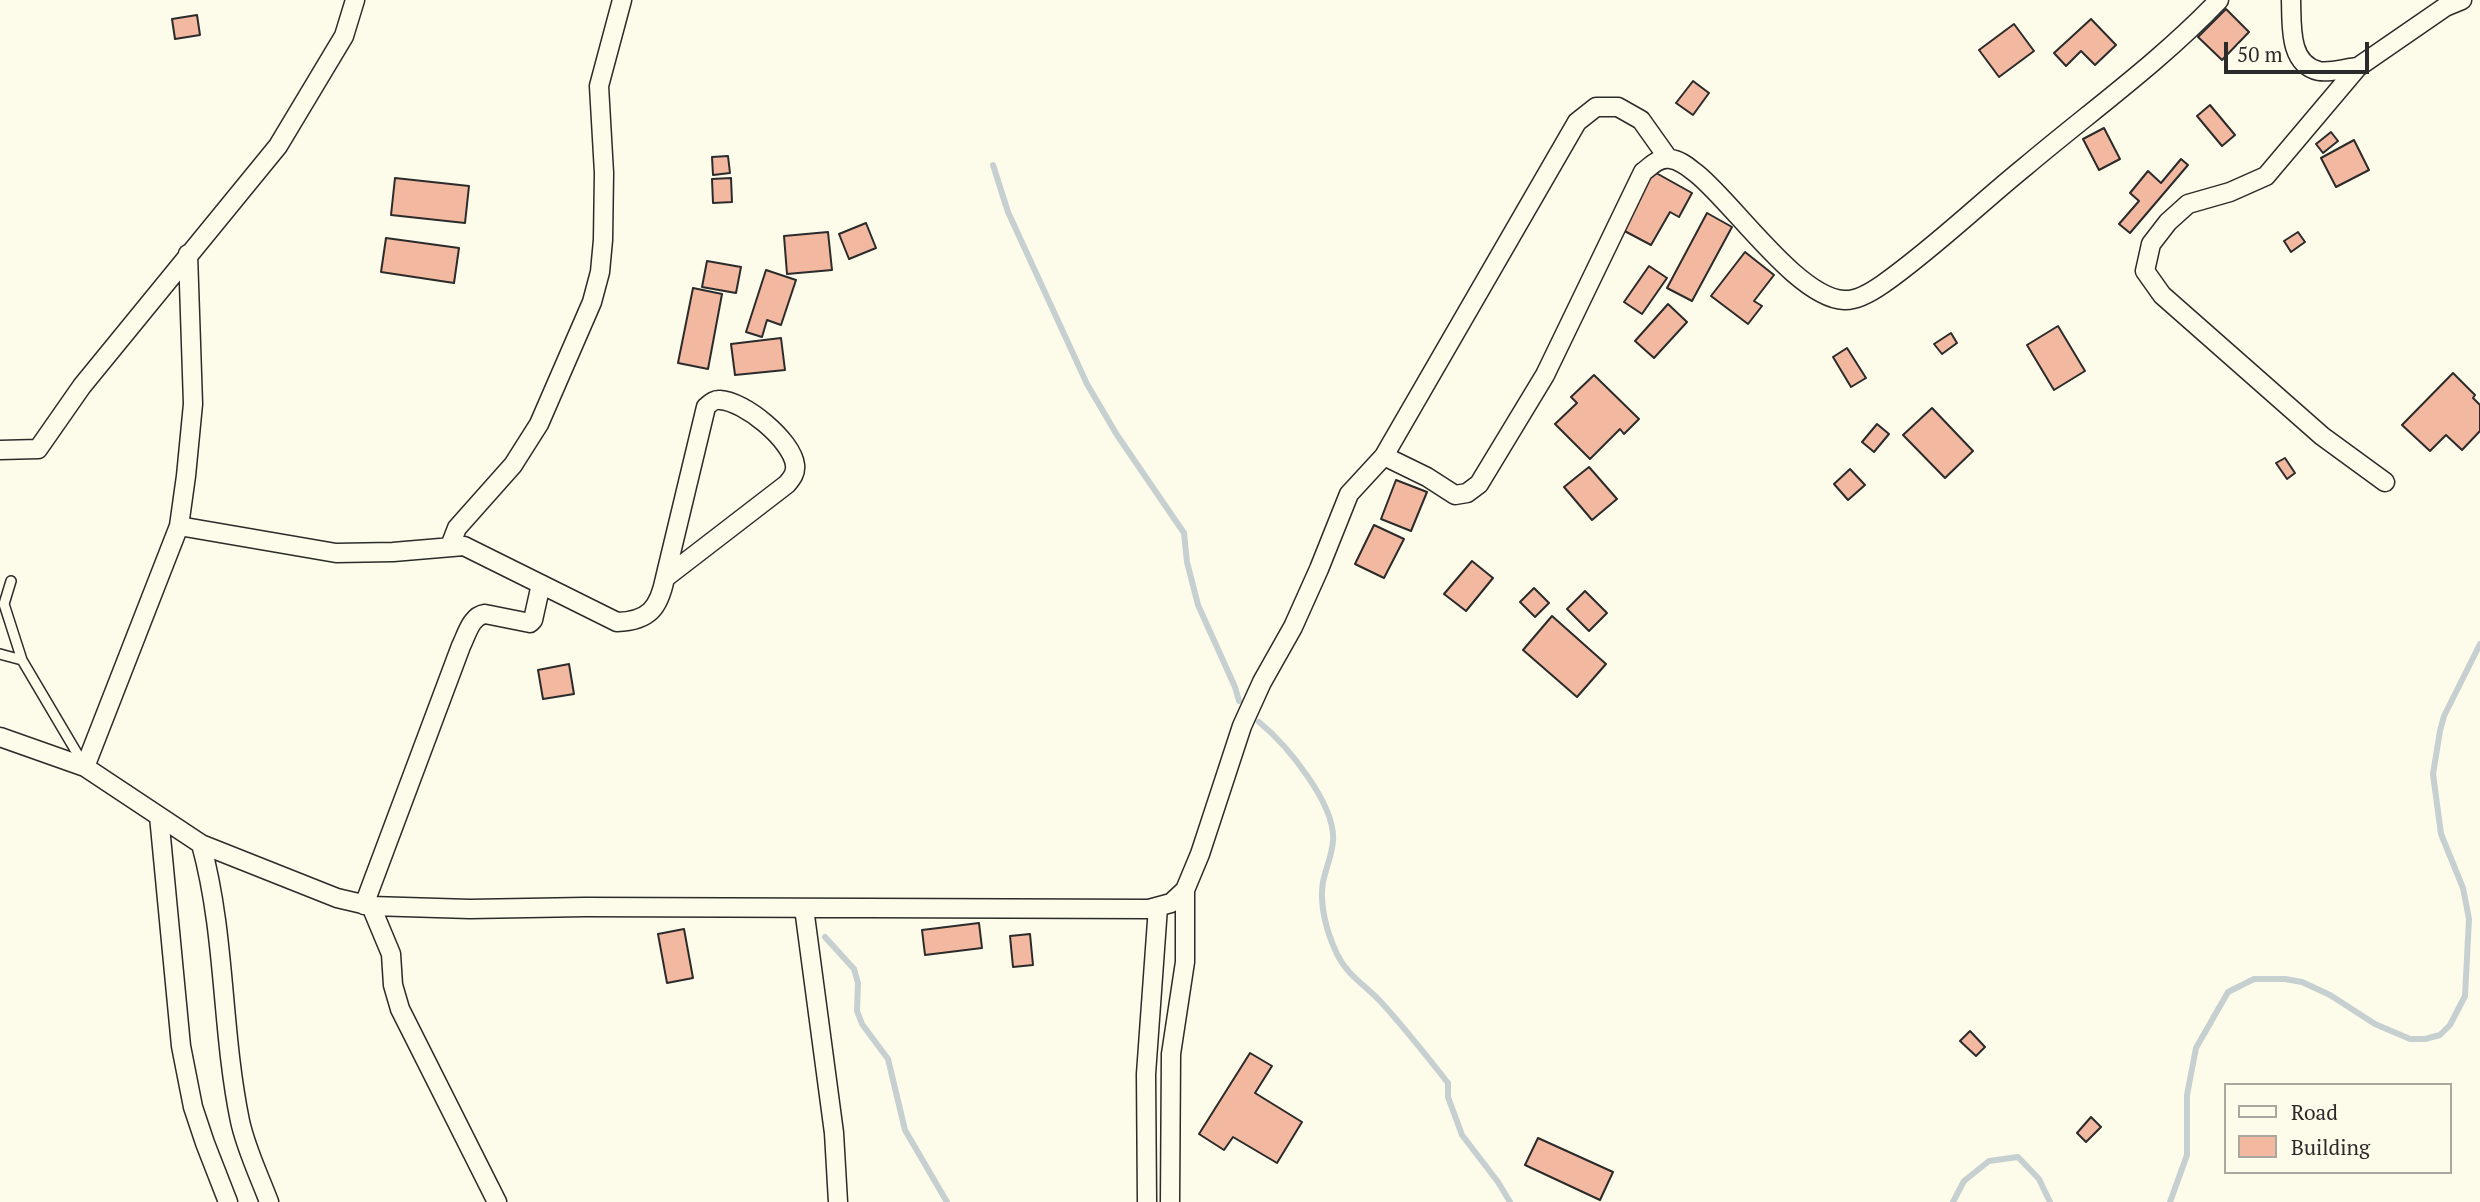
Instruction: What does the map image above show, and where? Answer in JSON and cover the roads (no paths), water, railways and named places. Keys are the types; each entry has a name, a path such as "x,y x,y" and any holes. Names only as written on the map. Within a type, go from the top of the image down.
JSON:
{"street":[{"path":"0,450 38,449 82,386 278,146 344,36 355,0"},
{"path":"450,546 457,528 513,465 539,424 592,302 600,272 603,240 604,173 599,86 622,0"},
{"path":"1384,456 1427,477 1455,495 1467,493 1479,484 1545,375 1643,173 1656,161 1668,158 1683,163 1715,189 1772,252 1804,281 1828,295 1845,300 1863,296 1882,285 2115,92 2201,19 2219,0"},
{"path":"2291,0 2294,51 2308,66 2320,71 2358,67"},
{"path":"2385,482 2322,436 2162,295 2145,271 2151,244 2168,222 2188,204 2230,192 2266,176 2358,67 2445,7 2462,0"},
{"path":"1170,1202 1171,1046 1185,962 1185,890 1242,726 1314,581 1349,494 1384,456 1577,122 1596,107 1618,107 1641,120 1668,158"},
{"path":"85,767 179,526 192,404 188,254"},
{"path":"179,526 336,553 393,552 464,546 617,622 629,622 655,609 662,595 706,407 711,402 720,400 755,414 769,424 793,457 793,476 787,484 666,578"},
{"path":"497,1202 400,1009 393,985 391,954 368,905 461,646 474,619 485,614 530,622 533,620 541,584"},
{"path":"0,737 85,767 201,844 337,898 368,905 470,909 1149,909 1171,903 1185,890"},
{"path":"159,816 181,1046 193,1107 228,1202"},
{"path":"201,844 216,909 234,1091 241,1125 269,1202"},
{"path":"1147,1202 1146,1074 1157,907"},
{"path":"804,908 834,1133 838,1202"}],"lane":[{"path":"11,581 4,604 22,660 85,767"},
{"path":"0,654 22,660"}],"waterway":[{"path":"993,165 1008,212 1087,384 1117,435 1184,533 1187,562 1198,605 1239,701"},
{"path":"2170,1202 2187,1155 2187,1095 2196,1048 2228,992 2254,979 2285,979 2302,982 2330,995 2375,1024 2410,1039 2440,1035 2450,1025 2465,996 2469,919 2463,888 2441,834 2433,774 2444,716 2480,644"},
{"path":"1259,722 1307,776 1318,793 1332,826 1333,841 1323,882 1322,900 1327,928 1337,954 1346,968 1415,1041 1448,1083 1448,1097 1462,1135 1510,1202"},
{"path":"825,937 854,969 858,983 857,1011 862,1024 888,1059 905,1130 947,1202"},
{"path":"1953,1202 1964,1181 1989,1161 2018,1157 2039,1179 2050,1202"}]}
